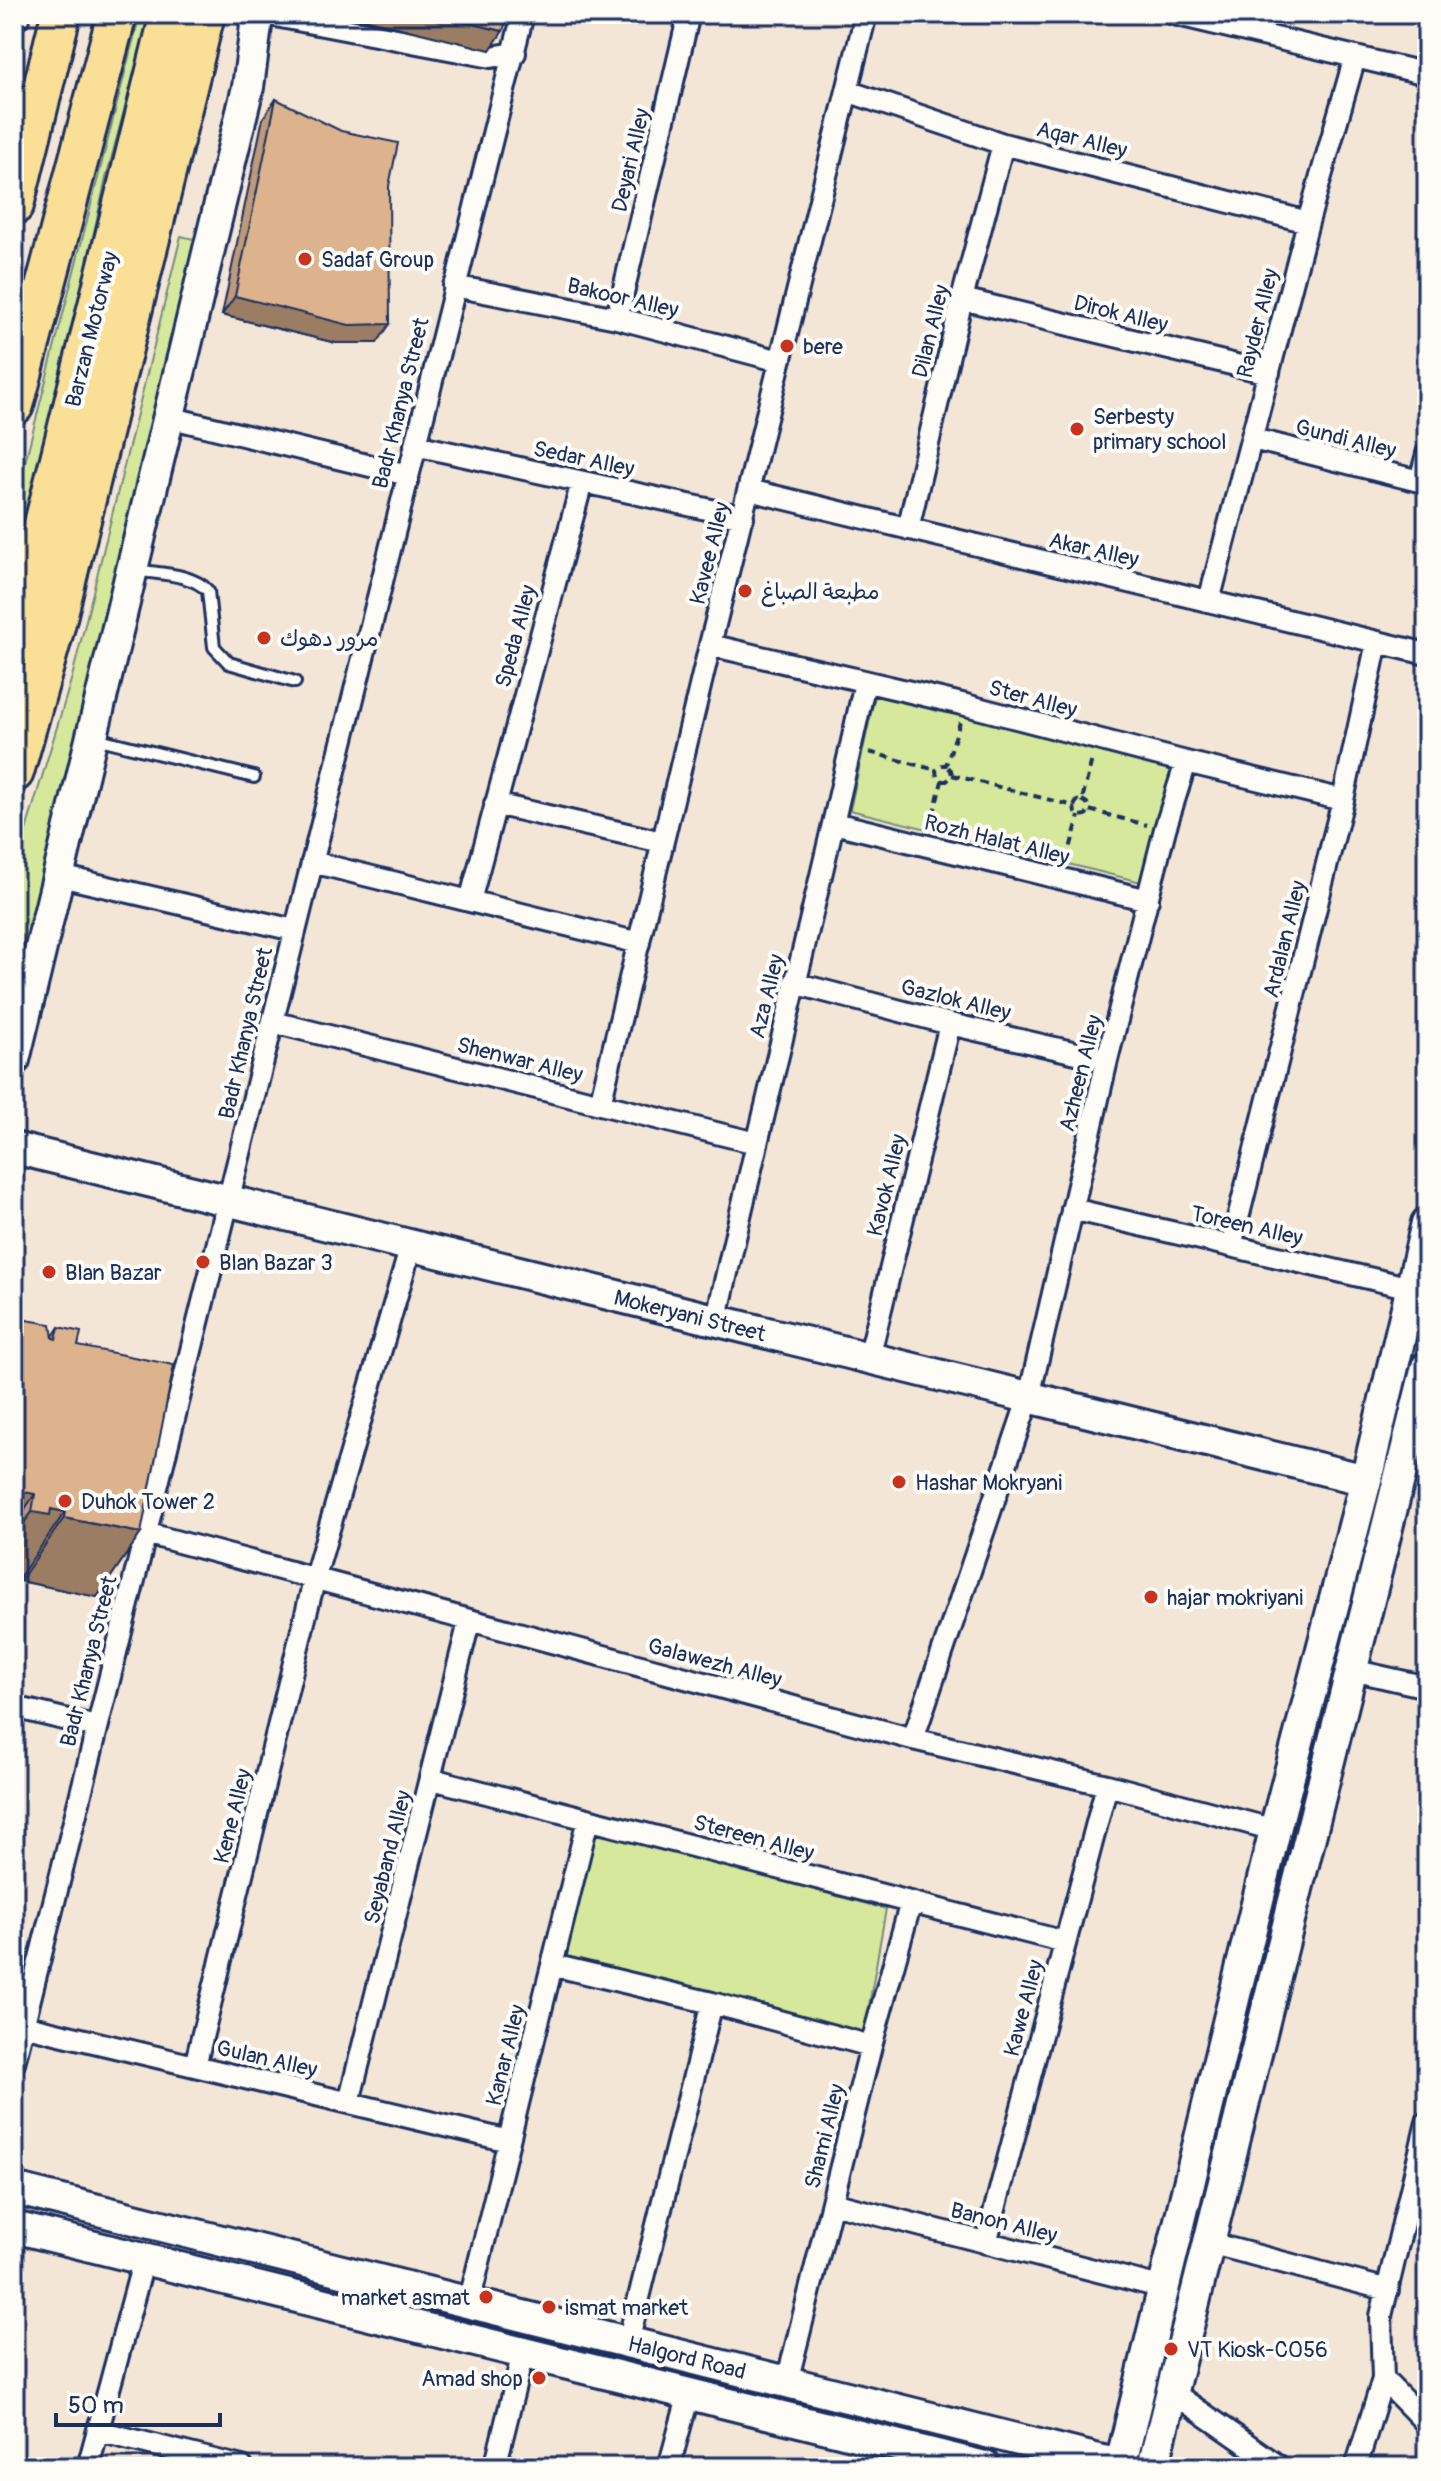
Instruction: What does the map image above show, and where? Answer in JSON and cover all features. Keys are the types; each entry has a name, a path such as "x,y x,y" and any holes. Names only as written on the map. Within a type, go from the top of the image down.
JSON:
{"highway":[{"path":"14,205 61,14"},
{"path":"14,405 117,14"},
{"name":"Barzan Motorway","path":"14,645 170,14"},
{"path":"14,772 53,634 205,14"}],"street":[{"path":"14,1060 248,87 254,57 256,26 253,14"},
{"path":"265,14 491,57 515,53"},
{"name":"Badr Khanya Street","path":"14,2063 19,2024 230,1201 294,930 523,14"},
{"name":"Deyari Alley","path":"617,318 689,14"},
{"name":"Kavee Alley","path":"600,1104 866,14"},
{"path":"1174,14 1205,18 1427,74"},
{"name":"Rayder Alley","path":"1209,601 1308,222 1355,57"},
{"name":"Aqar Alley","path":"847,91 1003,144 1308,222"},
{"name":"Dilan Alley","path":"908,529 962,299 1003,144"},
{"name":"Bakoor Alley","path":"454,286 617,318 780,361"},
{"name":"Dirok Alley","path":"962,299 1269,373"},
{"path":"168,417 408,475"},
{"name":"Gundi Alley","path":"1253,439 1424,482"},
{"name":"Sedar Alley","path":"415,445 743,517"},
{"path":"1424,482 1427,454"},
{"name":"Speda Alley","path":"470,901 582,482"},
{"name":"Akar Alley","path":"749,490 1427,654"},
{"name":"Ardalan Alley","path":"1231,1246 1343,800 1377,642"},
{"name":"Ster Alley","path":"710,645 966,705 1343,800"},
{"name":"Aza Alley","path":"716,1322 865,682"},
{"name":"Azheen Alley","path":"913,1739 1029,1397 1107,1060 1165,829 1186,762"},
{"path":"495,804 662,842"},
{"name":"Rozh Halat Alley","path":"834,823 1148,900"},
{"path":"312,862 639,943"},
{"path":"60,876 294,930"},
{"name":"Gazlok Alley","path":"794,983 950,1024 1107,1060"},
{"name":"Shenwar Alley","path":"273,1022 756,1143"},
{"name":"Kavok Alley","path":"869,1358 950,1024"},
{"name":"Mokeryani Street","path":"14,1148 1366,1480"},
{"name":"Toreen Alley","path":"1072,1209 1411,1288"},
{"path":"1123,2466 1275,1830 1366,1480 1427,1223"},
{"name":"Kene Alley","path":"195,2066 315,1577 411,1246"},
{"path":"1153,2467 1427,1367"},
{"name":"Galawezh Alley","path":"145,1533 913,1739 1107,1785 1275,1830"},
{"name":"Seyaband Alley","path":"349,2102 469,1622"},
{"path":"1352,1670 1427,1687"},
{"path":"14,1707 97,1727"},
{"name":"Stereen Alley","path":"432,1779 1065,1942"},
{"name":"Kawe Alley","path":"986,2243 1107,1785"},
{"name":"Kanar Alley","path":"469,2303 588,1819"},
{"name":"Shami Alley","path":"787,2382 871,2046 911,1902"},
{"path":"552,1965 712,2003 871,2046"},
{"path":"628,2342 712,2003"},
{"name":"Gulan Alley","path":"19,2024 509,2141"},
{"path":"1356,2467 1383,2379 1381,2316 1427,2122"},
{"name":"Halgord Road","path":"14,2189 1123,2466"},
{"name":"Banon Alley","path":"832,2203 1164,2288"},
{"name":"Halgord Road","path":"14,2227 985,2467"},
{"path":"1209,2243 1388,2290"},
{"path":"88,2467 144,2259"},
{"path":"495,2467 523,2353"},
{"path":"1383,2379 1427,2424"},
{"path":"1172,2392 1280,2467"},
{"path":"669,2467 689,2394"},
{"path":"98,2431 242,2467"}],"lane":[{"path":"133,570 185,578 203,585 208,591 214,647 229,663 295,682"},
{"path":"93,738 254,777"}],"path":[{"path":"946,765 966,705"},
{"path":"1082,800 1094,749"},
{"path":"869,752 936,770"},
{"path":"936,770 946,765"},
{"path":"946,765 952,775"},
{"path":"936,770 937,778 942,781 947,781 952,775"},
{"path":"952,775 1074,806"},
{"path":"925,845 942,781"},
{"path":"1079,816 1074,806 1082,800"},
{"path":"1079,816 1086,815 1089,810 1082,800"},
{"path":"1089,810 1165,829"},
{"path":"1062,880 1079,816"}],"green space":[{"path":"140,14 150,14 106,178 14,591 14,505"},
{"path":"181,236 202,241 14,1014 14,870 72,677"},
{"path":"875,695 1176,765 1145,883 850,810"},
{"path":"591,1830 886,1909 863,2039 559,1961"}],"building":[{"path":"432,14 508,14 503,31"},
{"name":"Sadaf Group","path":"276,99 341,131 398,143 389,186 390,324 349,325 235,296"},
{"path":"14,1318 51,1324 53,1338 56,1339 59,1327 81,1332 78,1346 174,1365 141,1533 64,1518 65,1512 51,1509 50,1515 32,1512 35,1494 14,1490"}],"place":[{"name":"Sadaf Group","path":"305,259"},
{"name":"bere","path":"787,346"},
{"name":"Serbesty primary school","path":"1077,429"},
{"name":"مطبعة الصباغ","path":"745,591"},
{"name":"مرور دهوك","path":"264,638"},
{"name":"Blan Bazar 3","path":"203,1262"},
{"name":"Blan Bazar","path":"49,1272"},
{"name":"Hashar Mokryani","path":"899,1482"},
{"name":"Duhok Tower 2","path":"65,1501"},
{"name":"hajar mokriyani","path":"1151,1597"},
{"name":"market asmat","path":"486,2297"},
{"name":"ismat market","path":"549,2307"},
{"name":"VT Kiosk-C056","path":"1171,2349"},
{"name":"Amad shop","path":"539,2378"}]}
